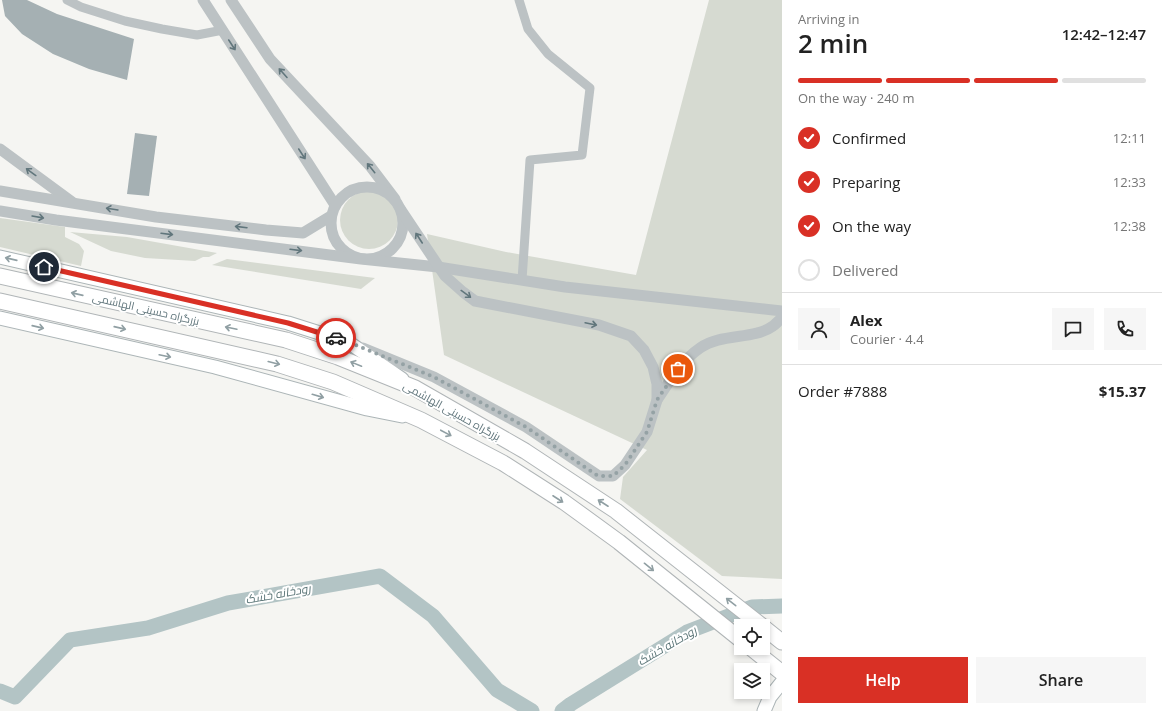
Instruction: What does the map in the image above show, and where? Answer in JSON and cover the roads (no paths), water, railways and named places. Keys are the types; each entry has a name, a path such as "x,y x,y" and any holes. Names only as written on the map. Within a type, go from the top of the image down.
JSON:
{"highway":[{"name":"بزرگراه حسینی الهاشمی","path":"0,276 286,340 338,357 415,388 525,451 616,512 753,619"},
{"name":"بزرگراه حسینی الهاشمی","path":"0,301 277,364 333,382 421,420 503,463 564,502 619,542 734,634"},
{"name":"بزرگراه حسینی الهاشمی","path":"770,632 782,642"},
{"path":"760,655 782,673"}],"main road":[{"path":"0,257 288,323 348,342 415,388"},
{"path":"0,318 215,367 367,409 421,420"},
{"path":"764,711 770,698 782,682"}],"street":[{"path":"67,0 81,7 125,21 162,29 197,35 223,30"},
{"path":"204,0 335,205"},
{"path":"231,0 270,58 370,166 395,199 438,267 455,285 475,301 599,326 631,336 644,350 652,367 656,384 657,400"},
{"path":"519,0 528,29 548,54 590,88 582,155 530,160 522,280"},
{"path":"0,149 74,203"},
{"path":"395,199 385,191 374,187 363,186 352,189 342,196 335,205 331,216 330,227 334,238 340,248 349,255 361,259 374,258 387,254 395,246 401,234 403,222 401,210"},
{"path":"0,191 156,217 303,233 331,216"},
{"path":"0,211 56,220 361,259 438,267 565,287 782,311"},
{"path":"264,246 266,230"},
{"path":"348,342 434,377 526,427 598,476 613,476 625,465 647,432 657,400 686,360 701,347 718,340 758,332 772,327 782,318"}],"waterway":[{"name":"رودخانه خشک","path":"0,691 15,697 70,640 148,628 228,603 380,576 433,616 497,690 532,711"},
{"name":"رودخانه خشک","path":"562,711 687,632 752,607 782,606"}]}
